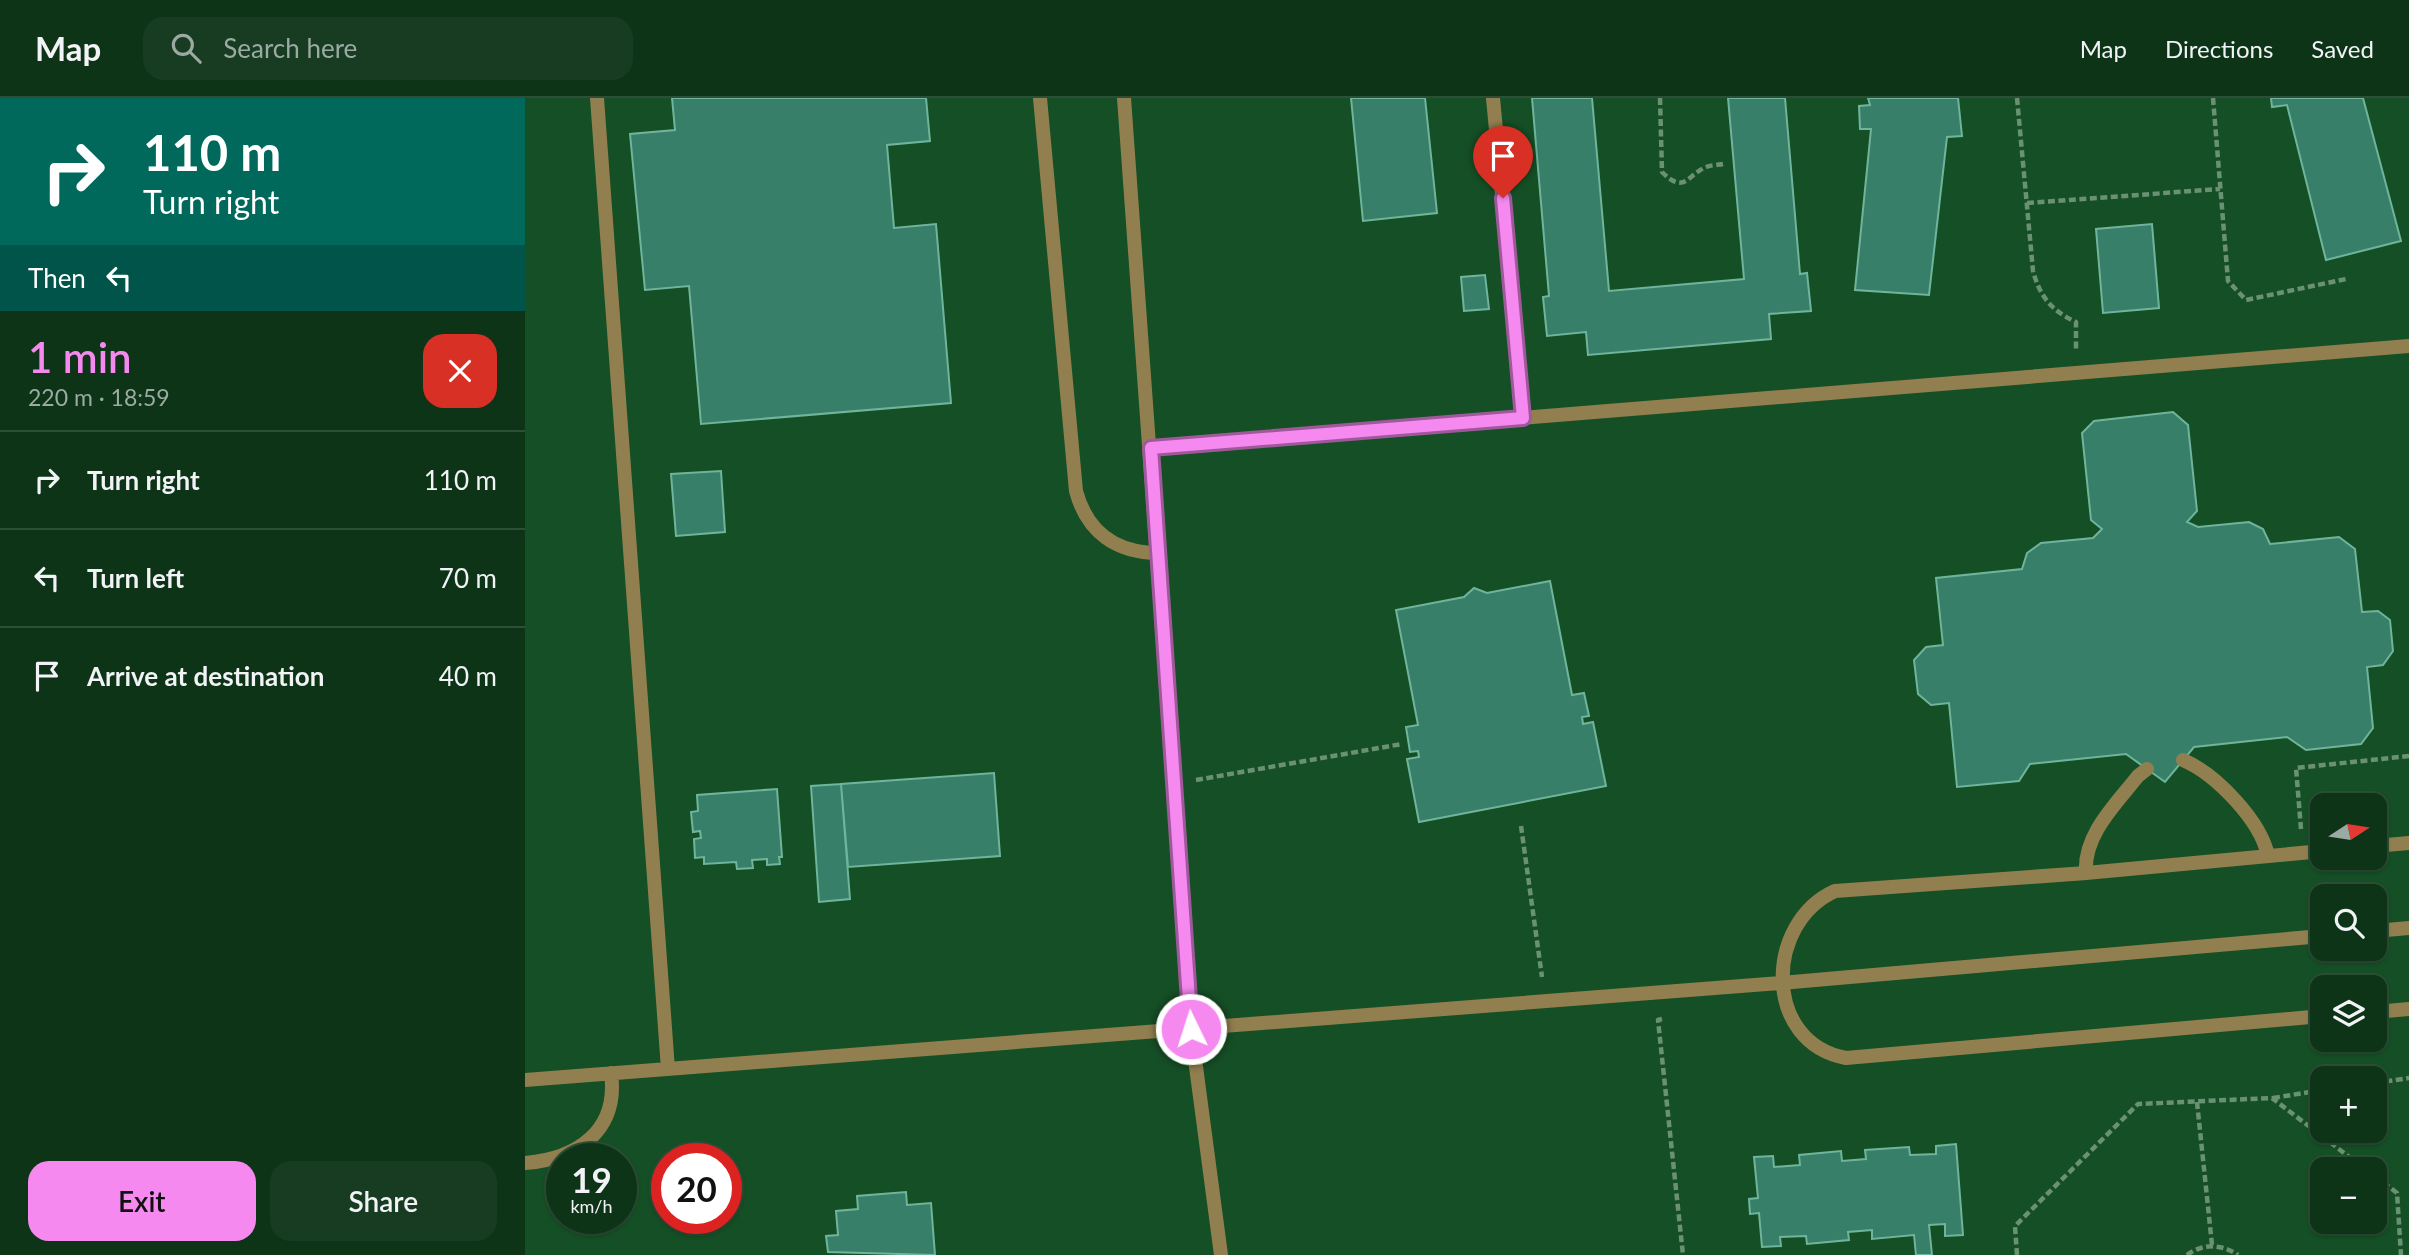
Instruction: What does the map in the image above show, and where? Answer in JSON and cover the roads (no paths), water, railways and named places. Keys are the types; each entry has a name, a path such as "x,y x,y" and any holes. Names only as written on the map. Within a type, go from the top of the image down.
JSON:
{"lane":[{"path":"597,98 669,1069"},
{"path":"1040,98 1076,491 1081,509 1105,538 1140,553 1159,553"},
{"path":"1124,98 1159,553 1191,1029 1221,1255"},
{"path":"1493,98 1523,418"},
{"path":"1151,448 2409,346"},
{"path":"2183,760 2204,773 2255,823 2268,856"},
{"path":"2086,873 2086,854 2093,836 2138,776 2147,769"},
{"path":"2387,845 2409,843"},
{"path":"2310,852 2086,873 1835,891 1813,905 1786,944 1781,983 1786,1003 1796,1023 1824,1051 1846,1058 2310,1017"},
{"path":"2387,930 2409,928"},
{"path":"525,1080 1781,983 2310,937"},
{"path":"2387,1011 2409,1009"},
{"path":"525,1163 555,1160 570,1154 598,1130 611,1104 611,1073"}]}
